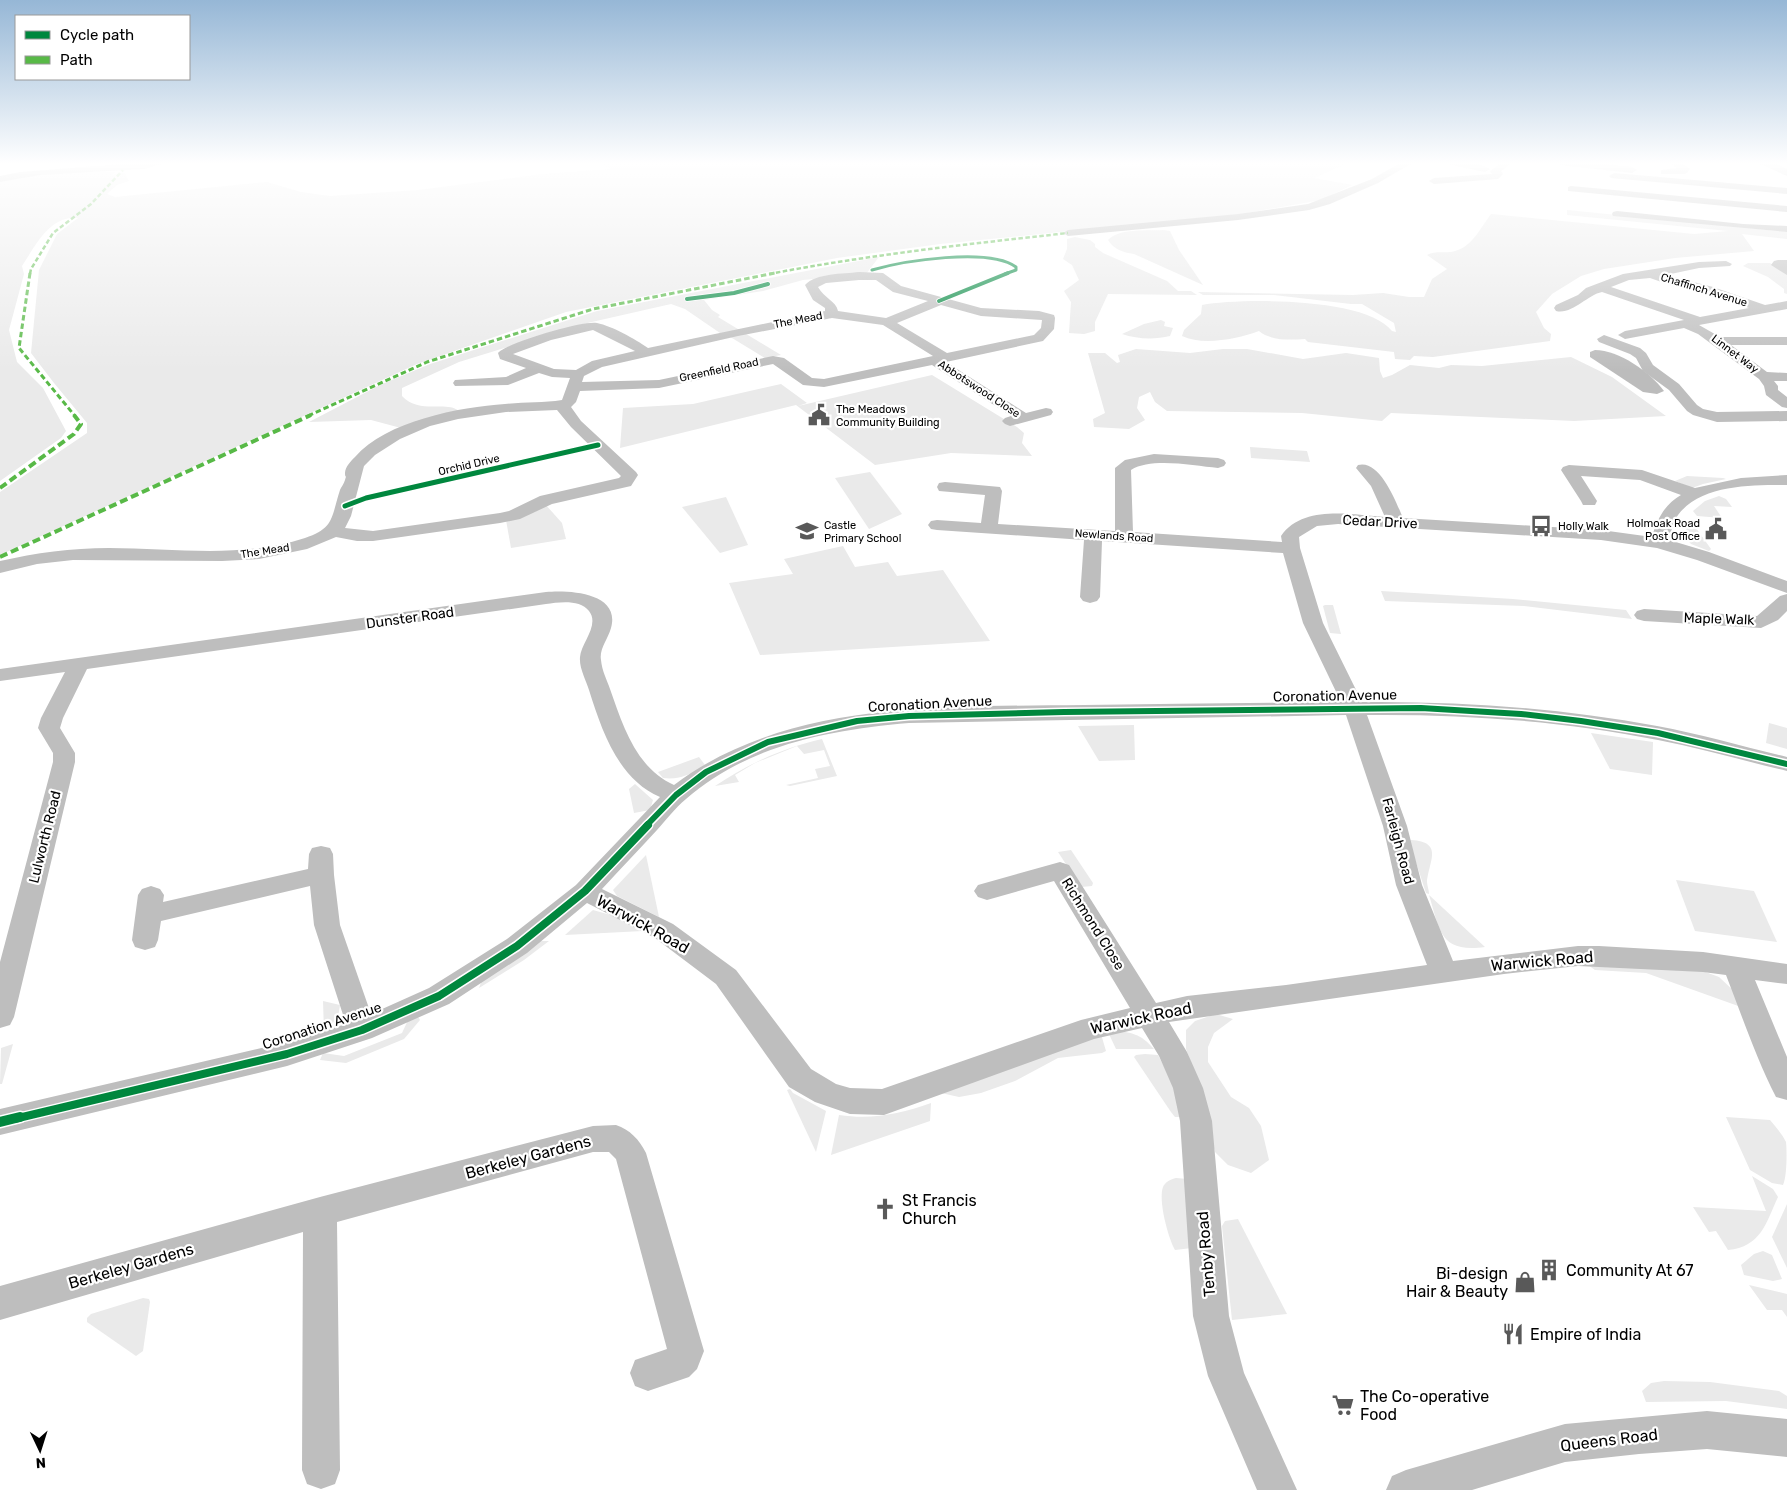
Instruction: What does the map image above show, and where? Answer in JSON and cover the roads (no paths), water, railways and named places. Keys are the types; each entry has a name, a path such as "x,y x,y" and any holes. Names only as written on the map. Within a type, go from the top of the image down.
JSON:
{"street":[{"path":"1068,233 1084,232"},
{"path":"1772,239 1787,240"},
{"path":"1787,263 1778,263 1777,265 1787,271"},
{"path":"1651,274 1699,266 1726,264"},
{"name":"Chaffinch Avenue","path":"1560,308 1582,298 1590,290 1603,288 1601,286 1627,277 1651,274 1677,283 1709,290 1764,309"},
{"path":"832,314 831,307 816,295 811,285 814,282 859,276 879,276 896,288 981,312 1039,315 1049,318 1047,329 1038,338 940,359"},
{"path":"1603,288 1641,300 1692,322"},
{"path":"887,322 939,301"},
{"name":"Linnet Way","path":"1625,335 1787,305"},
{"name":"The Mead","path":"561,405 570,402 576,380 597,364 832,314 887,322 940,359"},
{"name":"Linnet Way","path":"1692,322 1764,376 1787,377"},
{"name":"Greenfield Road","path":"646,353 628,340 613,335 602,327 593,326 527,344 508,350 505,353 506,356 576,380 659,384 773,360 784,365 808,382 824,383 940,359"},
{"path":"1604,339 1635,351 1641,356 1648,368 1674,387 1692,408 1698,412 1717,417 1787,416"},
{"path":"1718,341 1787,341"},
{"name":"Abbotswood Close","path":"940,359 1017,419 1046,412"},
{"path":"460,383 508,382 538,368"},
{"path":"1764,376 1772,386 1771,392 1787,404"},
{"path":"561,405 576,424 630,475 625,482 546,500 514,515 500,518 373,536 357,536 333,531 340,521 354,478 354,472 358,463 367,454 382,443 427,423 452,416 490,410 561,405"},
{"path":"1124,537 1123,468 1141,460 1218,463"},
{"path":"1364,468 1373,476 1384,492 1396,522"},
{"path":"1589,501 1569,470 1642,475 1695,494"},
{"path":"1659,543 1670,513 1680,503 1695,494 1711,488 1747,482 1787,480"},
{"path":"945,487 994,491 988,528"},
{"name":"Cedar Drive","path":"1291,548 1290,536 1297,528 1310,522 1330,519 1601,535 1659,543 1703,556 1787,587"},
{"name":"Newlands Road","path":"937,525 1291,548"},
{"name":"The Mead","path":"0,567 47,556 80,553 113,552 198,558 240,556 296,546 333,531"},
{"path":"1090,597 1093,535"},
{"path":"1291,548 1316,632 1354,708"},
{"name":"Dunster Road","path":"0,675 546,598 574,597 590,603 600,611 602,625 590,657 619,743 635,767 655,785 676,795"},
{"name":"Maple Walk","path":"1644,615 1761,622 1771,616 1787,600"},
{"name":"Lulworth Road","path":"0,1016 64,762 64,753 49,728 52,718 79,665"},
{"name":"Coronation Avenue","path":"0,1122 287,1054 362,1030 439,996 517,946 585,891 676,795 706,772 768,742 857,721 908,716 1064,712 1354,708 1476,710 1581,721 1658,733 1787,764"},
{"name":"Farleigh Road","path":"1354,708 1395,826 1409,885 1444,972"},
{"path":"145,940 150,905 321,865 327,925 362,1030"},
{"name":"Richmond Close","path":"987,891 1060,871 1150,1016"},
{"name":"Warwick Road","path":"585,891 681,942 726,977 800,1078 826,1093 850,1101 884,1102 910,1091 1091,1028 1187,1007 1286,996 1444,972 1578,956 1650,958 1736,966 1787,974"},
{"path":"1736,966 1770,1054 1787,1088"},
{"name":"Tenby Road","path":"1150,1016 1172,1052 1192,1099 1196,1121 1211,1316 1217,1345 1226,1376 1278,1490"},
{"name":"Berkeley Gardens","path":"0,1303 320,1212 593,1139 616,1138 630,1152 686,1350 684,1358 678,1364 648,1373"},
{"path":"320,1212 321,1470"},
{"name":"Queens Road","path":"1406,1490 1565,1442 1707,1430 1787,1438"}],"place":[{"name":"The Meadows Community Building","path":"819,415"},
{"name":"Holly Walk","path":"1541,526"},
{"name":"Holmoak Road Post Office","path":"1716,529"},
{"name":"Castle Primary School","path":"807,531"},
{"name":"St Francis Church","path":"885,1209"},
{"name":"Community At 67","path":"1549,1270"},
{"name":"Bi-design Hair & Beauty","path":"1525,1282"},
{"name":"Empire of India","path":"1513,1334"},
{"name":"The Co-operative Food","path":"1343,1405"}]}
